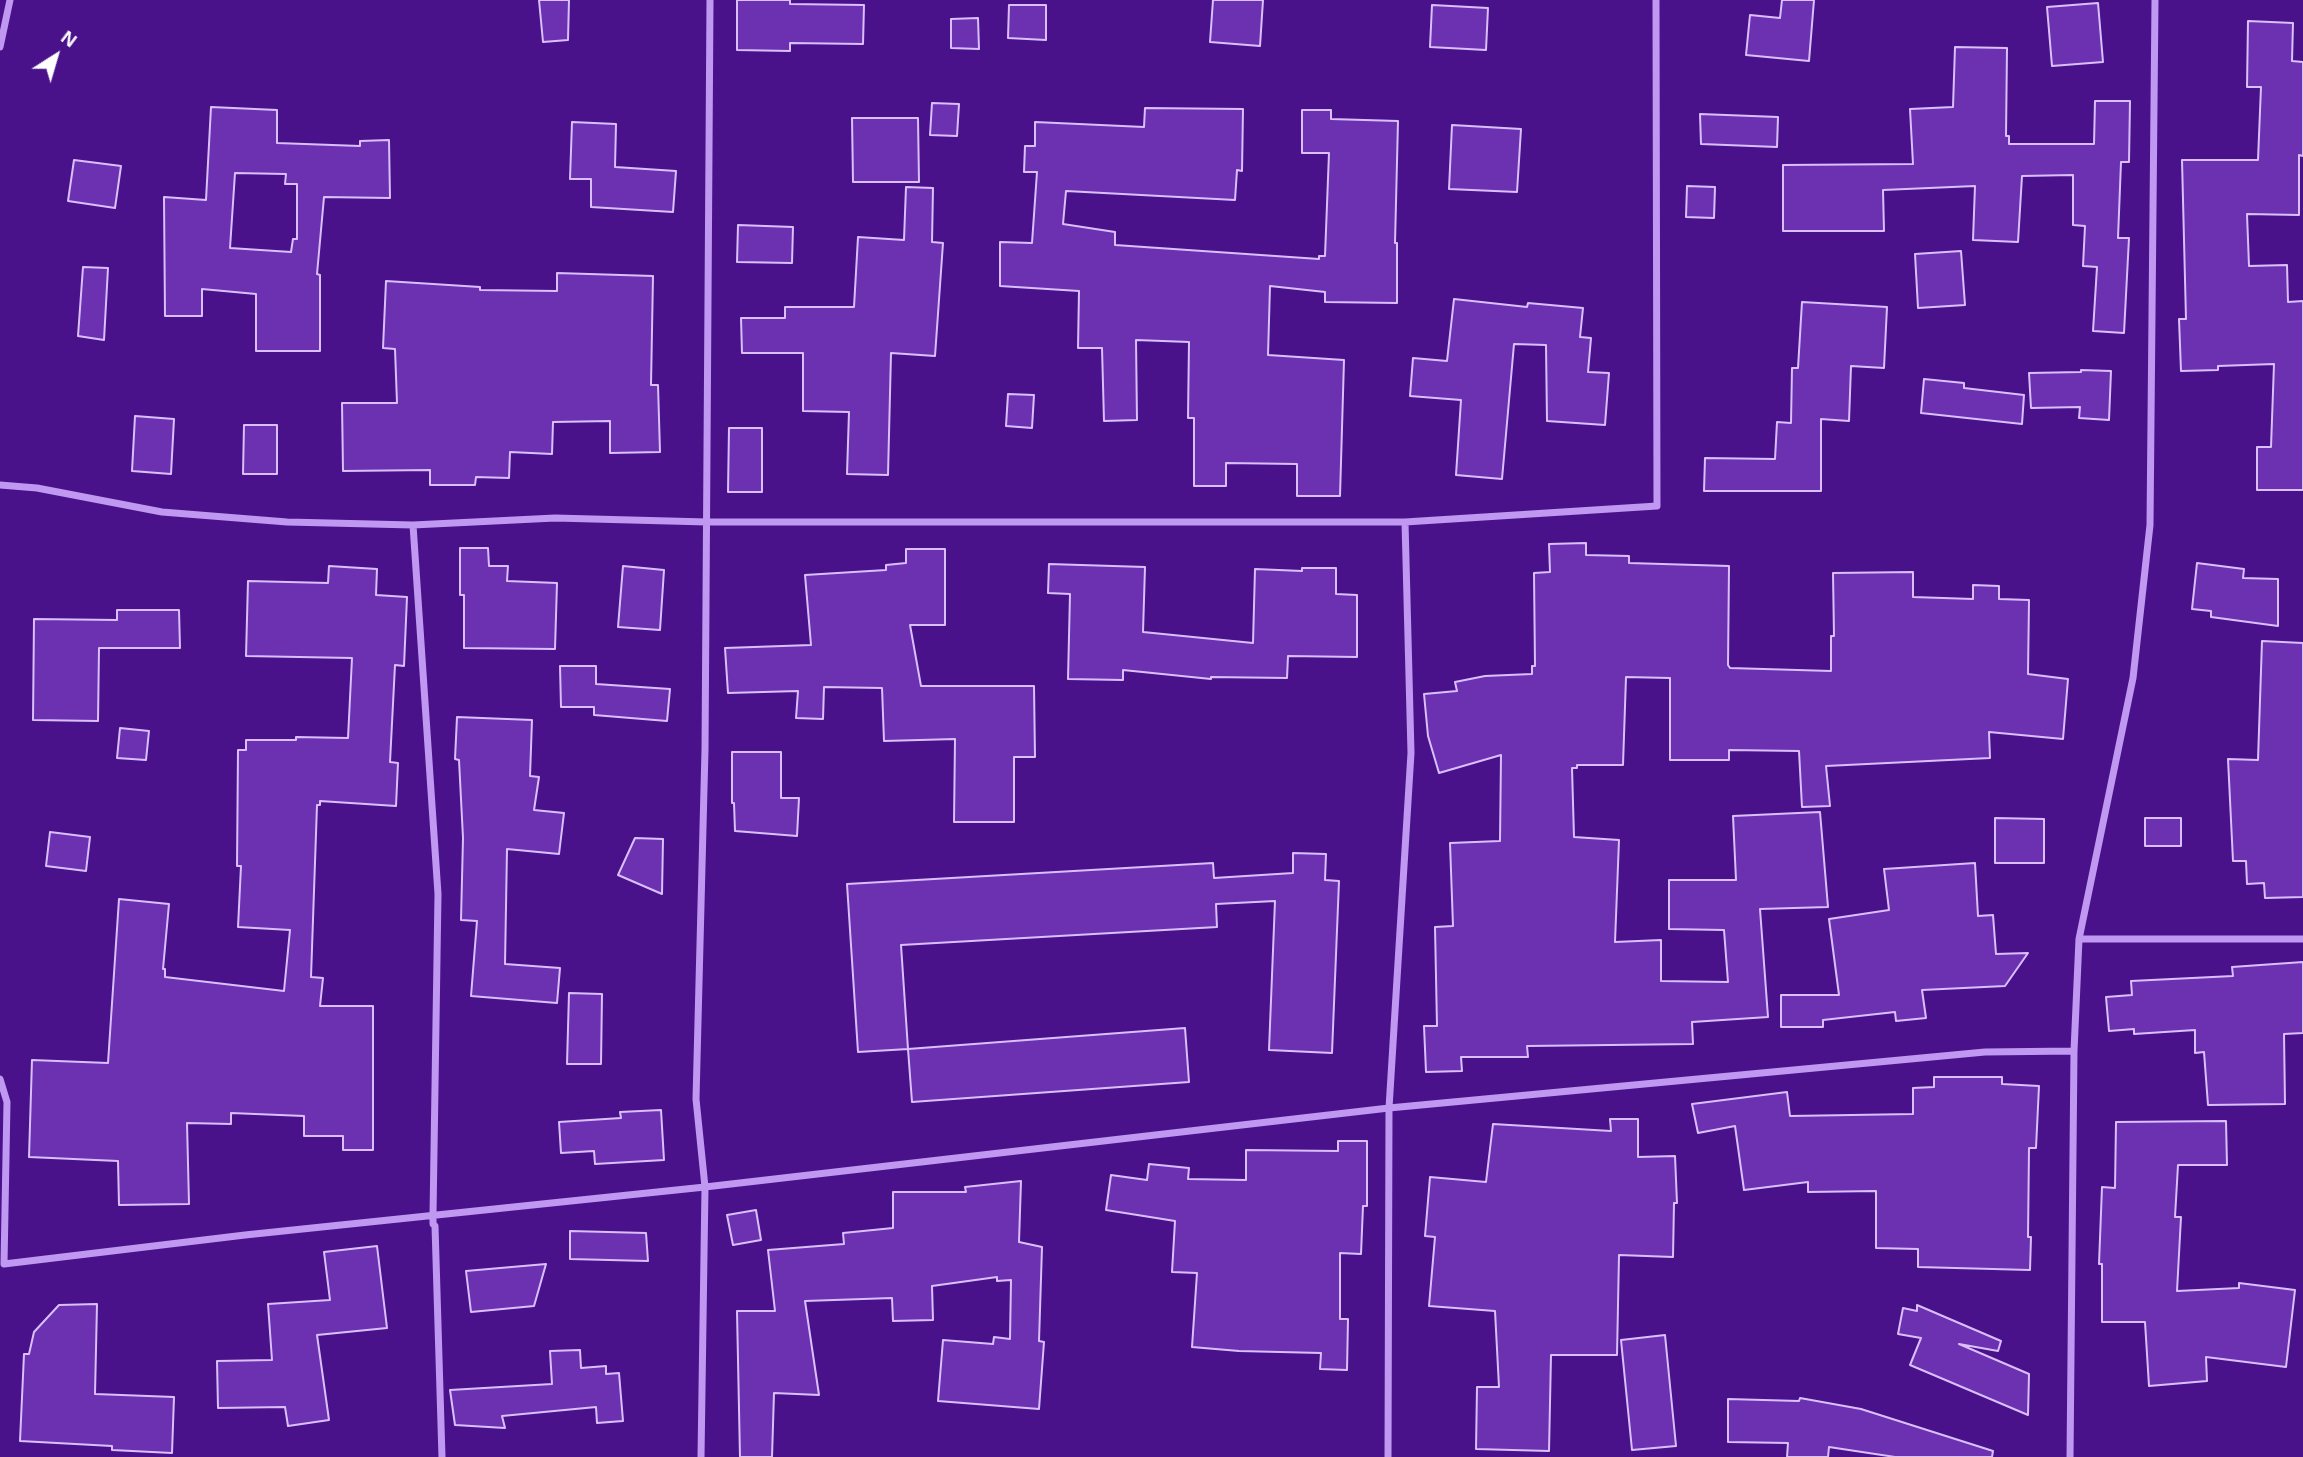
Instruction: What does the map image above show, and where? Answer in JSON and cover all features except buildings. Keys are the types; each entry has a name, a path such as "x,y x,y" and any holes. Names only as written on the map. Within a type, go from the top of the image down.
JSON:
{"street":[{"path":"0,47 10,0"},
{"path":"701,1457 705,1187 696,1099 705,750 710,0"},
{"path":"0,485 37,488 162,512 287,522 413,525 555,518 707,522 1405,522 1657,506 1656,0"},
{"path":"2070,1457 2074,1051 2079,939 2133,678 2150,525 2155,0"},
{"path":"1388,1457 1389,1108 1411,753 1405,522"},
{"path":"413,525 438,894 433,1224 442,1457"},
{"path":"2079,939 2303,939"},
{"path":"0,1079 7,1102 4,1264 1389,1108 1984,1052 2074,1051"}]}
